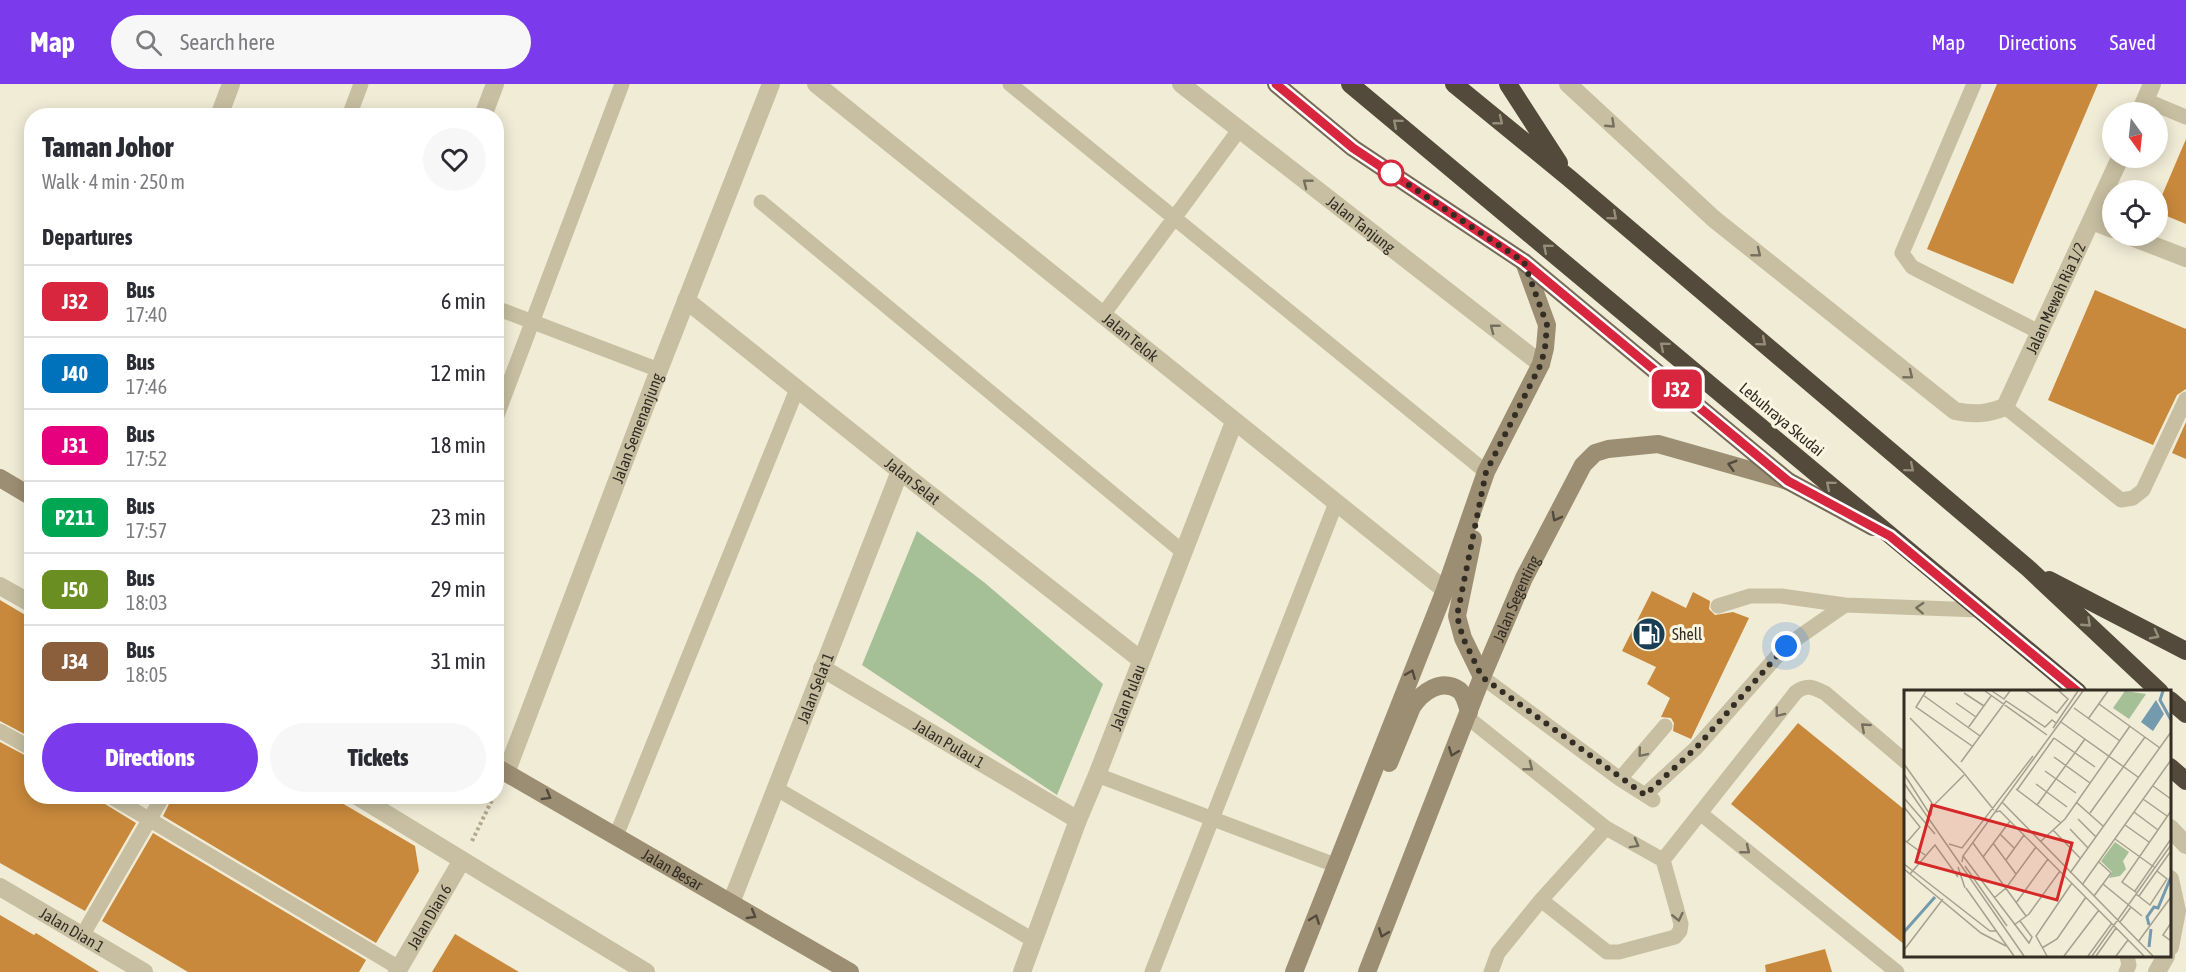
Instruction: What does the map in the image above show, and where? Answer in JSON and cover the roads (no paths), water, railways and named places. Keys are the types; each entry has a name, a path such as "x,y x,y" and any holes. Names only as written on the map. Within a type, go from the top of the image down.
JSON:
{"highway":[{"name":"Lebuhraya Skudai","path":"1350,84 2076,690"},
{"path":"1454,84 1569,178 2029,569 2158,690"},
{"path":"1508,84 1569,178"},
{"path":"2029,569 2186,651"},
{"path":"2171,702 2186,714"},
{"path":"2171,769 2186,781"}],"main road":[{"path":"1276,84 1353,148 1524,262 1788,481 1890,536"}],"street":[{"path":"222,108 231,84"},
{"path":"486,108 495,84"},
{"name":"Jalan Semenanjung","path":"504,762 771,84"},
{"name":"Jalan Telok","path":"816,84 1444,590"},
{"name":"Jalan Tanjung","path":"1181,84 1541,364"},
{"path":"1568,84 1714,219 1955,411 1973,415 2005,407"},
{"name":"Jalan Mewah Ria 1/2","path":"2005,407 2116,168"},
{"path":"2092,221 2102,225"},
{"path":"2155,246 2186,258"},
{"path":"1294,972 1444,590 1486,472 1541,364 1547,325 1524,262"},
{"name":"Jalan Selat","path":"686,300 1142,660"},
{"name":"Jalan Pulau","path":"1022,972 1078,820 1233,422"},
{"name":"Jalan Segenting","path":"1367,972 1482,677 1524,578 1583,465 1595,453 1608,449 1658,444 1788,481"},
{"name":"Jalan Selat 1","path":"731,903 900,471"},
{"path":"1482,677 1463,638 1457,616 1486,472"},
{"path":"0,478 24,492"},
{"path":"0,586 24,600"},
{"name":"Jalan Pulau 1","path":"822,668 1078,820"},
{"path":"1335,865 1368,812 1417,700 1430,689 1448,686 1459,690 1464,697 1468,715"},
{"name":"Jalan Besar","path":"504,772 850,972"},
{"path":"370,804 646,972"},
{"path":"2171,830 2186,845"},
{"name":"Jalan Dian 6","path":"398,970 462,860"},
{"name":"Jalan Dian 1","path":"0,887 144,972"},
{"path":"2171,887 2177,911 2171,938"},
{"path":"2157,972 2165,957"}],"lane":[{"path":"352,108 361,84"},
{"path":"504,397 622,84"},
{"path":"1010,84 1486,472"},
{"path":"1974,84 1902,253 1912,267 2041,333"},
{"path":"2146,99 2186,117"},
{"path":"1102,316 1239,130"},
{"path":"761,201 1183,552"},
{"path":"504,311 659,370"},
{"path":"616,836 797,389"},
{"path":"2005,407 2008,412 2121,500 2133,498 2143,490 2186,399"},
{"path":"1152,972 1336,503"},
{"path":"1718,606 1750,596 1781,596 1845,605 1979,610"},
{"path":"1482,677 1649,798 1786,646 1845,605"},
{"path":"1663,860 1796,692 1802,688 1811,686 1825,693 1904,761"},
{"path":"1468,715 1606,828 1663,860 1681,924 1680,931 1675,937 1619,952 1608,952 1541,900"},
{"path":"1620,779 1665,726"},
{"path":"0,731 24,745"},
{"path":"1097,775 1335,865"},
{"path":"777,789 1034,940"},
{"path":"123,804 398,970"},
{"path":"82,936 159,804"},
{"path":"1700,813 1897,972"},
{"path":"1491,972 1498,953 1541,900 1606,828"},
{"path":"2126,972 2129,965 2127,957"}],"place":[{"name":"Shell","path":"1649,634"}]}
